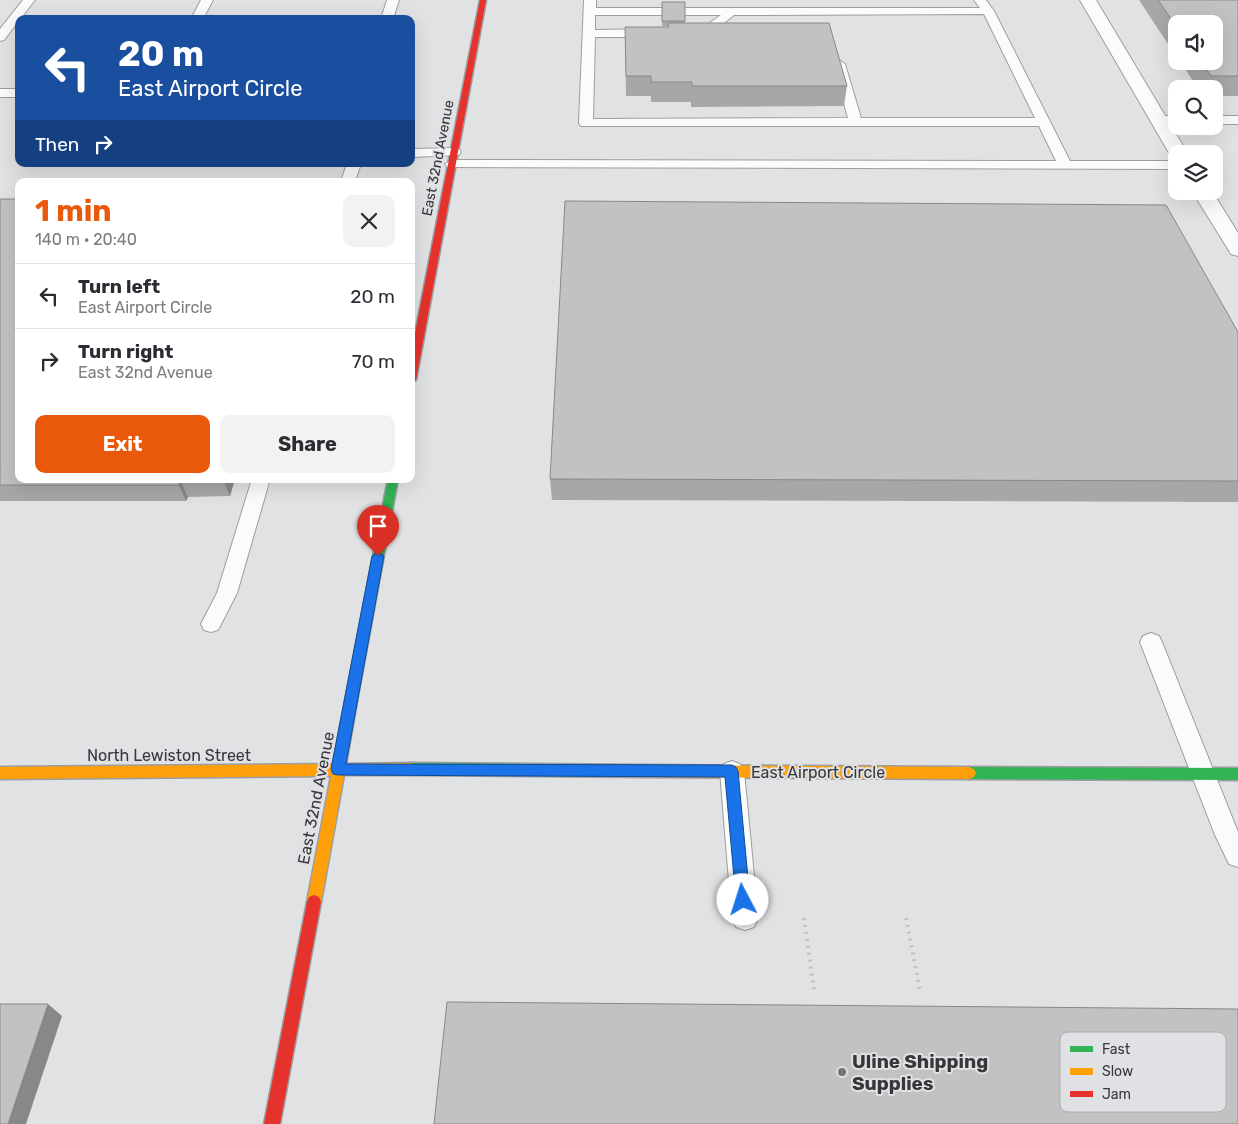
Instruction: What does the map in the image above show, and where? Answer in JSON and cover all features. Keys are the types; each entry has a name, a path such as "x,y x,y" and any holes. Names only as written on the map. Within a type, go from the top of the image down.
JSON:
{"street":[{"name":"East 32nd Avenue","path":"415,359 483,0"},
{"path":"1088,0 1168,120"},
{"path":"1207,200 1238,250"},
{"name":"East 32nd Avenue","path":"272,1124 392,483"},
{"name":"East Airport Circle","path":"338,769 1238,774"},
{"name":"North Lewiston Street","path":"0,772 338,769"}],"lane":[{"path":"17,15 29,0"},
{"path":"199,15 207,0"},
{"path":"388,15 393,0"},
{"path":"659,0 712,4 731,12"},
{"path":"980,0 988,11 1064,165"},
{"path":"589,17 683,21 702,20 731,12 826,16 988,11"},
{"path":"681,32 700,32 719,24 731,12"},
{"path":"0,36 15,17"},
{"path":"589,17 663,33"},
{"path":"589,17 586,123 1042,122"},
{"path":"835,49 856,123"},
{"path":"0,93 15,93"},
{"path":"1223,120 1238,120"},
{"path":"415,153 453,158 1168,165"},
{"path":"211,624 227,593 259,483"},
{"path":"1152,642 1227,835 1238,856"},
{"path":"732,771 744,918"}],"path":[{"path":"804,918 814,990"},
{"path":"906,918 920,990"}],"building":[{"path":"1158,0 1238,0 1238,76 1211,76 1207,70 1223,70 1223,15 1168,15"},
{"path":"662,2 685,2 685,21 662,21"},
{"path":"668,23 829,23 847,86 692,86 692,82 651,82 651,76 626,76 625,27 669,27"},
{"path":"0,199 15,199 15,483 179,483 179,485 0,485"},
{"path":"565,201 1166,205 1238,332 1238,481 550,479"},
{"name":"Uline Shipping Supplies","path":"447,1002 1238,1009 1238,1124 434,1124"},
{"path":"0,1004 48,1004 8,1124 0,1124"}],"traffic: fast":[{"path":"351,701 392,483"},
{"path":"411,769 645,771"},
{"path":"969,773 1238,774"}],"traffic: slow":[{"path":"314,902 351,701"},
{"path":"0,773 411,769"},
{"path":"645,771 969,773"}],"traffic: jam":[{"path":"415,359 483,0"},
{"path":"272,1124 314,902"}],"place":[{"name":"Uline Shipping Supplies","path":"842,1072"}],"route":[{"path":"378,556 338,769 732,771 743,900"}]}
